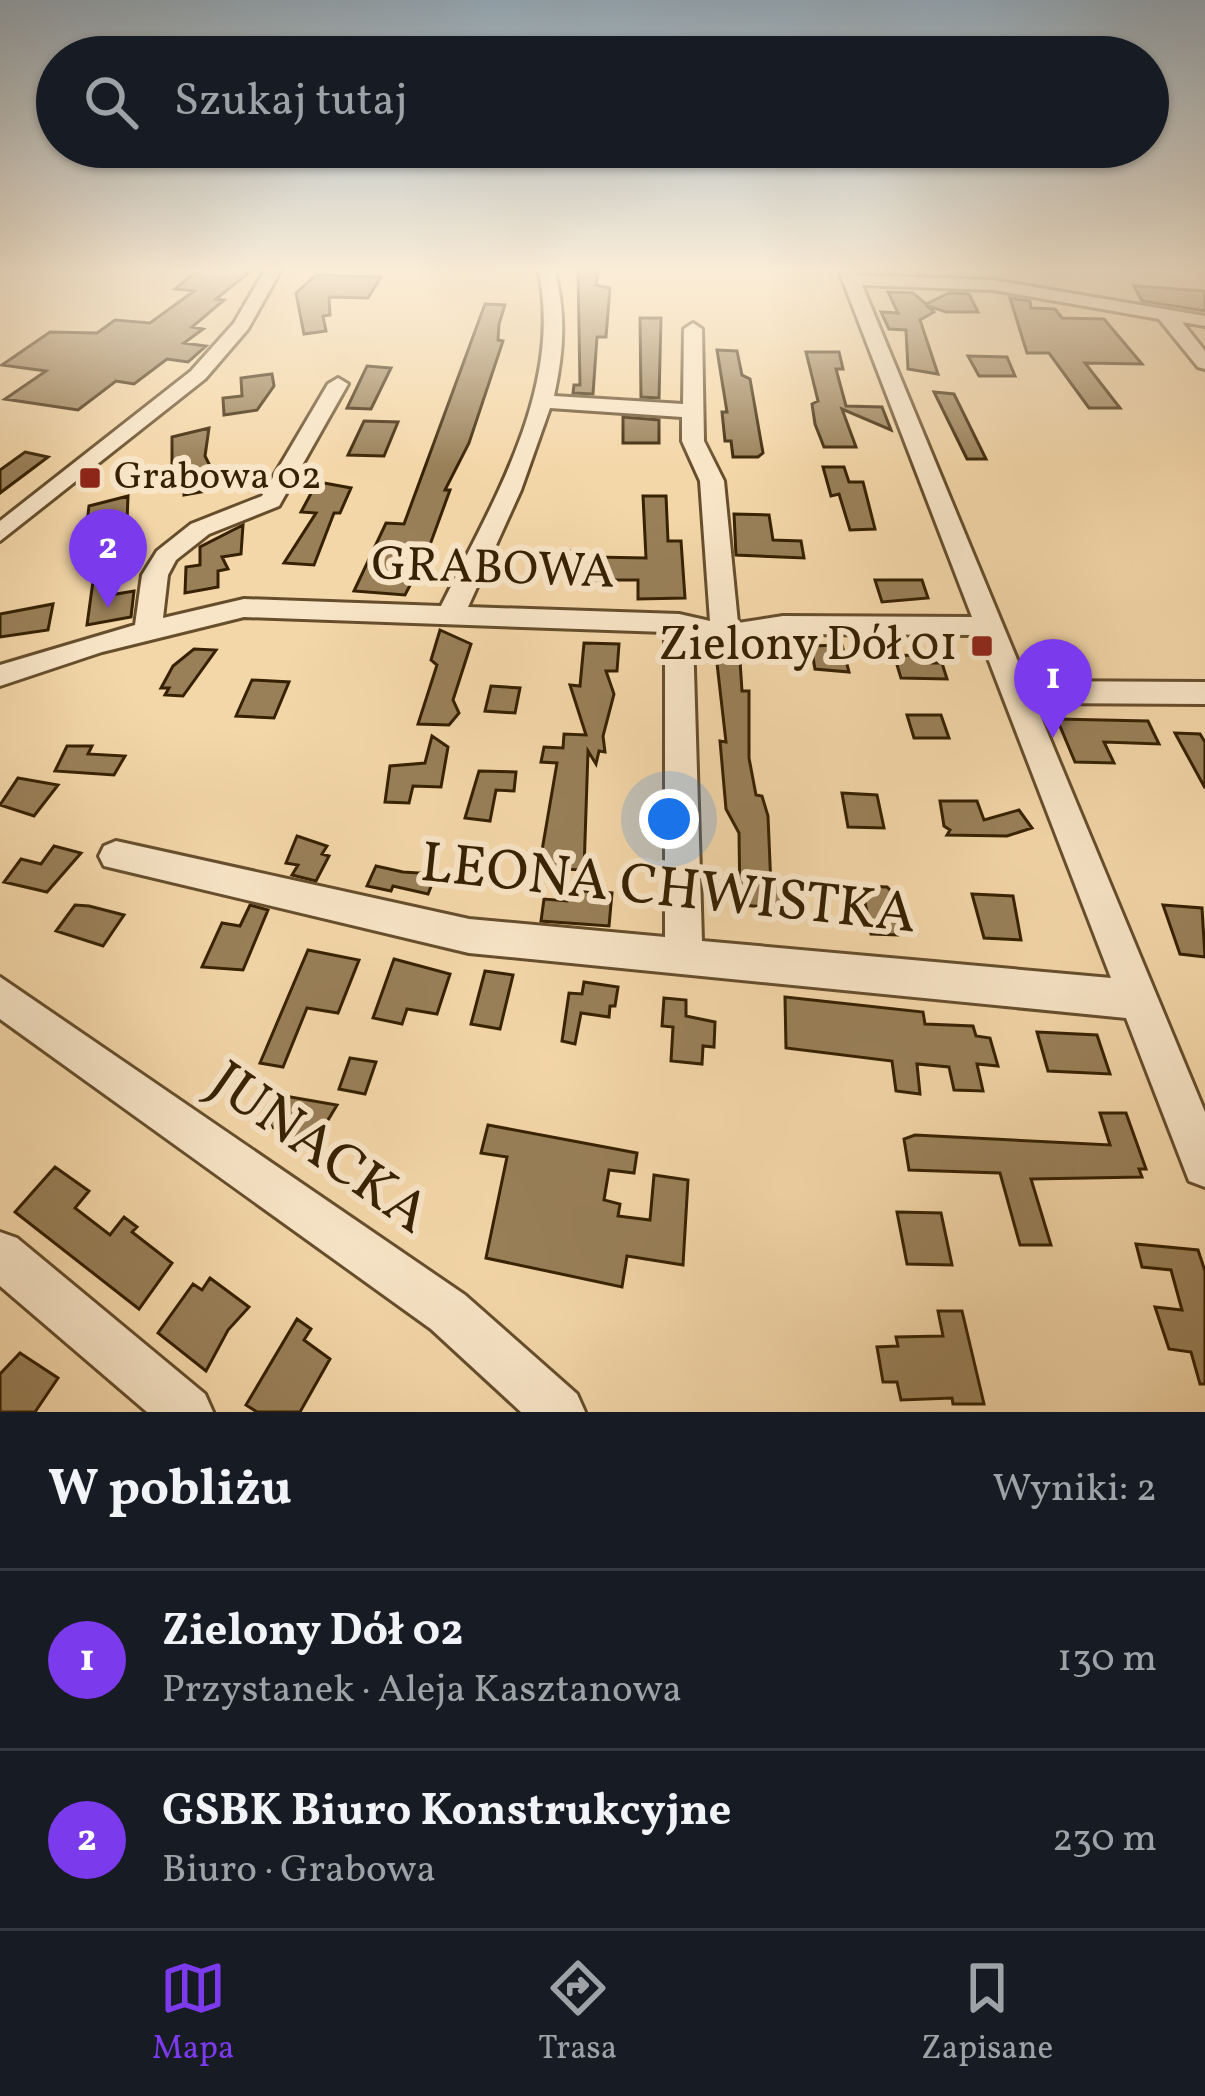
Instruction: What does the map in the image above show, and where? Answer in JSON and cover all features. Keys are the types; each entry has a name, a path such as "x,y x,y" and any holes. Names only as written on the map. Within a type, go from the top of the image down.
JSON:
{"street":[{"path":"0,533 198,375 234,334"},
{"path":"452,613 531,440 554,334"},
{"path":"693,334 693,441 712,481 725,634"},
{"path":"873,334 1205,1165"},
{"path":"1181,334 1205,363"},
{"path":"148,630 157,567 177,542 208,521 271,501 338,384"},
{"path":"542,401 693,412"},
{"name":"GRABOWA","path":"0,676 148,630 254,607 680,622 725,634 783,625 990,626"},
{"path":"680,622 684,953"},
{"path":"1019,692 1205,692"},
{"name":"LEONA CHWISTKA","path":"116,856 469,936 1140,1000"},
{"name":"JUNACKA","path":"0,996 448,1312 559,1412"},
{"path":"0,1255 187,1412"}],"building":[{"path":"47,334 196,334 184,343 206,346 188,362 167,359 134,384 116,381 78,410 5,399 46,371 2,365"},
{"path":"474,334 498,334 498,340 503,341 469,443 445,490 450,490 427,553 405,595 354,591 386,523 404,524"},
{"path":"579,334 606,334 597,337 593,394 573,393 574,385 580,385"},
{"path":"640,334 661,334 659,398 641,397"},
{"path":"906,334 925,334 938,374 908,369"},
{"path":"1021,334 1117,334 1142,364 1085,363 1120,408 1089,408 1049,353 1027,353"},
{"path":"717,350 737,351 742,375 750,379 763,453 758,457 733,457 731,441 725,441 722,412 727,412"},
{"path":"806,352 839,352 843,369 836,369 846,406 882,407 891,430 842,409 856,447 824,447 815,424 812,404 818,401"},
{"path":"968,356 1007,357 1015,376 979,376"},
{"path":"367,366 391,368 371,409 347,408"},
{"path":"272,374 274,386 257,410 224,415 223,398 242,396 241,378"},
{"path":"934,392 954,394 986,459 967,459"},
{"path":"623,417 659,420 659,443 623,443"},
{"path":"364,421 398,422 384,456 348,455"},
{"path":"209,428 205,456 212,470 220,469 218,489 184,495 184,472 172,474 172,437"},
{"path":"25,452 48,457 0,493 0,470"},
{"path":"823,467 844,467 849,482 863,482 875,529 850,530 839,494 831,496"},
{"path":"315,486 351,488 340,513 334,513 314,565 284,563 316,513 301,512"},
{"path":"128,496 127,521 113,524 110,536 85,540 89,506"},
{"path":"643,496 666,496 668,541 681,541 685,598 638,599 638,580 570,580 572,551 593,557 646,558"},
{"path":"734,514 769,515 773,540 801,541 804,558 736,555"},
{"path":"243,525 241,554 222,557 228,569 218,571 218,587 185,593 186,567 200,565 200,547"},
{"path":"94,574 104,596 134,591 131,617 87,625"},
{"path":"875,580 922,580 928,598 882,602"},
{"path":"53,604 48,630 0,637 0,614"},
{"path":"440,630 471,644 453,700 459,713 449,725 418,724 437,665 431,660"},
{"path":"584,643 619,644 617,671 606,671 614,694 603,736 605,752 599,751 596,764 588,751 584,870 539,868 557,763 541,762 544,747 563,748 564,734 586,735 570,685 580,686"},
{"path":"842,645 849,672 815,669 811,646"},
{"path":"715,646 739,646 742,691 749,691 749,758 756,795 762,796 768,816 771,887 779,888 782,908 740,905 739,833 726,809 720,741 726,742"},
{"path":"194,649 216,650 183,696 165,695 169,688 161,688 173,666"},
{"path":"894,655 930,656 932,663 942,663 947,679 901,678"},
{"path":"252,680 289,682 274,718 236,716"},
{"path":"491,686 520,688 515,713 485,711"},
{"path":"907,715 941,715 949,738 914,738"},
{"path":"1057,719 1148,721 1159,744 1104,742 1114,763 1075,762"},
{"path":"1175,733 1200,734 1205,742 1205,788"},
{"path":"432,736 448,747 441,787 413,786 409,803 385,802 390,766 425,763"},
{"path":"67,746 92,746 88,754 125,756 114,775 55,771"},
{"path":"479,771 516,772 514,791 496,790 490,821 465,818"},
{"path":"18,778 58,785 34,816 0,805"},
{"path":"842,793 877,795 884,828 848,827"},
{"path":"940,801 977,801 984,820 1019,810 1032,828 1007,836 947,835 950,830 944,826"},
{"path":"297,836 327,846 322,854 329,856 316,881 292,875 298,865 286,863"},
{"path":"54,846 81,853 47,892 4,882 21,859 41,864"},
{"path":"376,866 436,874 428,894 393,886 391,891 367,886"},
{"path":"862,886 887,887 892,892 897,918 905,918 898,935 871,934"},
{"path":"568,890 612,893 609,926 541,921 544,899 567,901"},
{"path":"972,894 1013,896 1021,940 984,938"},
{"path":"75,905 124,915 103,946 56,931"},
{"path":"250,905 268,910 243,970 202,967 222,923 240,926"},
{"path":"1163,905 1202,908 1205,957 1180,954"},
{"path":"308,950 359,960 338,1013 307,1008 283,1067 260,1063"},
{"path":"394,959 450,974 437,1014 407,1009 402,1024 373,1018"},
{"path":"485,971 513,975 500,1029 471,1024"},
{"path":"584,982 618,987 615,1006 610,1006 609,1017 581,1013 575,1044 562,1041 569,993 582,994"},
{"path":"785,997 923,1012 925,1024 973,1026 976,1036 990,1038 998,1066 977,1064 983,1091 954,1090 949,1067 917,1064 920,1094 896,1091 892,1061 786,1048"},
{"path":"664,998 686,1000 686,1016 715,1022 714,1047 703,1046 702,1064 671,1061 673,1027 662,1026"},
{"path":"1037,1032 1097,1035 1110,1074 1048,1071"},
{"path":"350,1058 376,1062 365,1094 339,1089"},
{"path":"279,1095 337,1105 310,1150 261,1120"},
{"path":"1100,1113 1126,1113 1146,1169 1139,1169 1142,1177 1031,1179 1051,1245 1020,1245 1000,1173 909,1170 904,1139 915,1135 1110,1145"},
{"path":"488,1125 637,1153 634,1173 609,1170 604,1200 620,1204 618,1216 650,1220 654,1175 688,1180 683,1265 627,1256 622,1287 486,1258 507,1157 481,1153"},
{"path":"55,1167 89,1191 75,1208 110,1235 124,1217 137,1227 132,1232 172,1263 139,1309 15,1212"},
{"path":"897,1212 941,1213 952,1265 907,1264"},
{"path":"1136,1244 1198,1250 1205,1271 1205,1384 1200,1384 1191,1352 1169,1349 1155,1307 1182,1310 1171,1270 1142,1267"},
{"path":"210,1278 249,1307 228,1330 206,1371 158,1333 193,1284 202,1290"},
{"path":"938,1311 962,1311 984,1404 953,1404 952,1398 901,1400 897,1382 883,1382 877,1347 898,1346 896,1337 943,1336"},
{"path":"297,1319 311,1329 304,1340 330,1359 300,1412 257,1412 246,1405"},
{"path":"20,1353 58,1378 35,1412 0,1412 0,1374"}],"place":[{"name":"Grabowa 02","path":"90,478"},
{"name":"GSBK Biuro Konstrukcyjne","path":"108,608"},
{"name":"Zielony Dół 01","path":"982,646"},
{"name":"Zielony Dół 02","path":"1053,738"}]}
